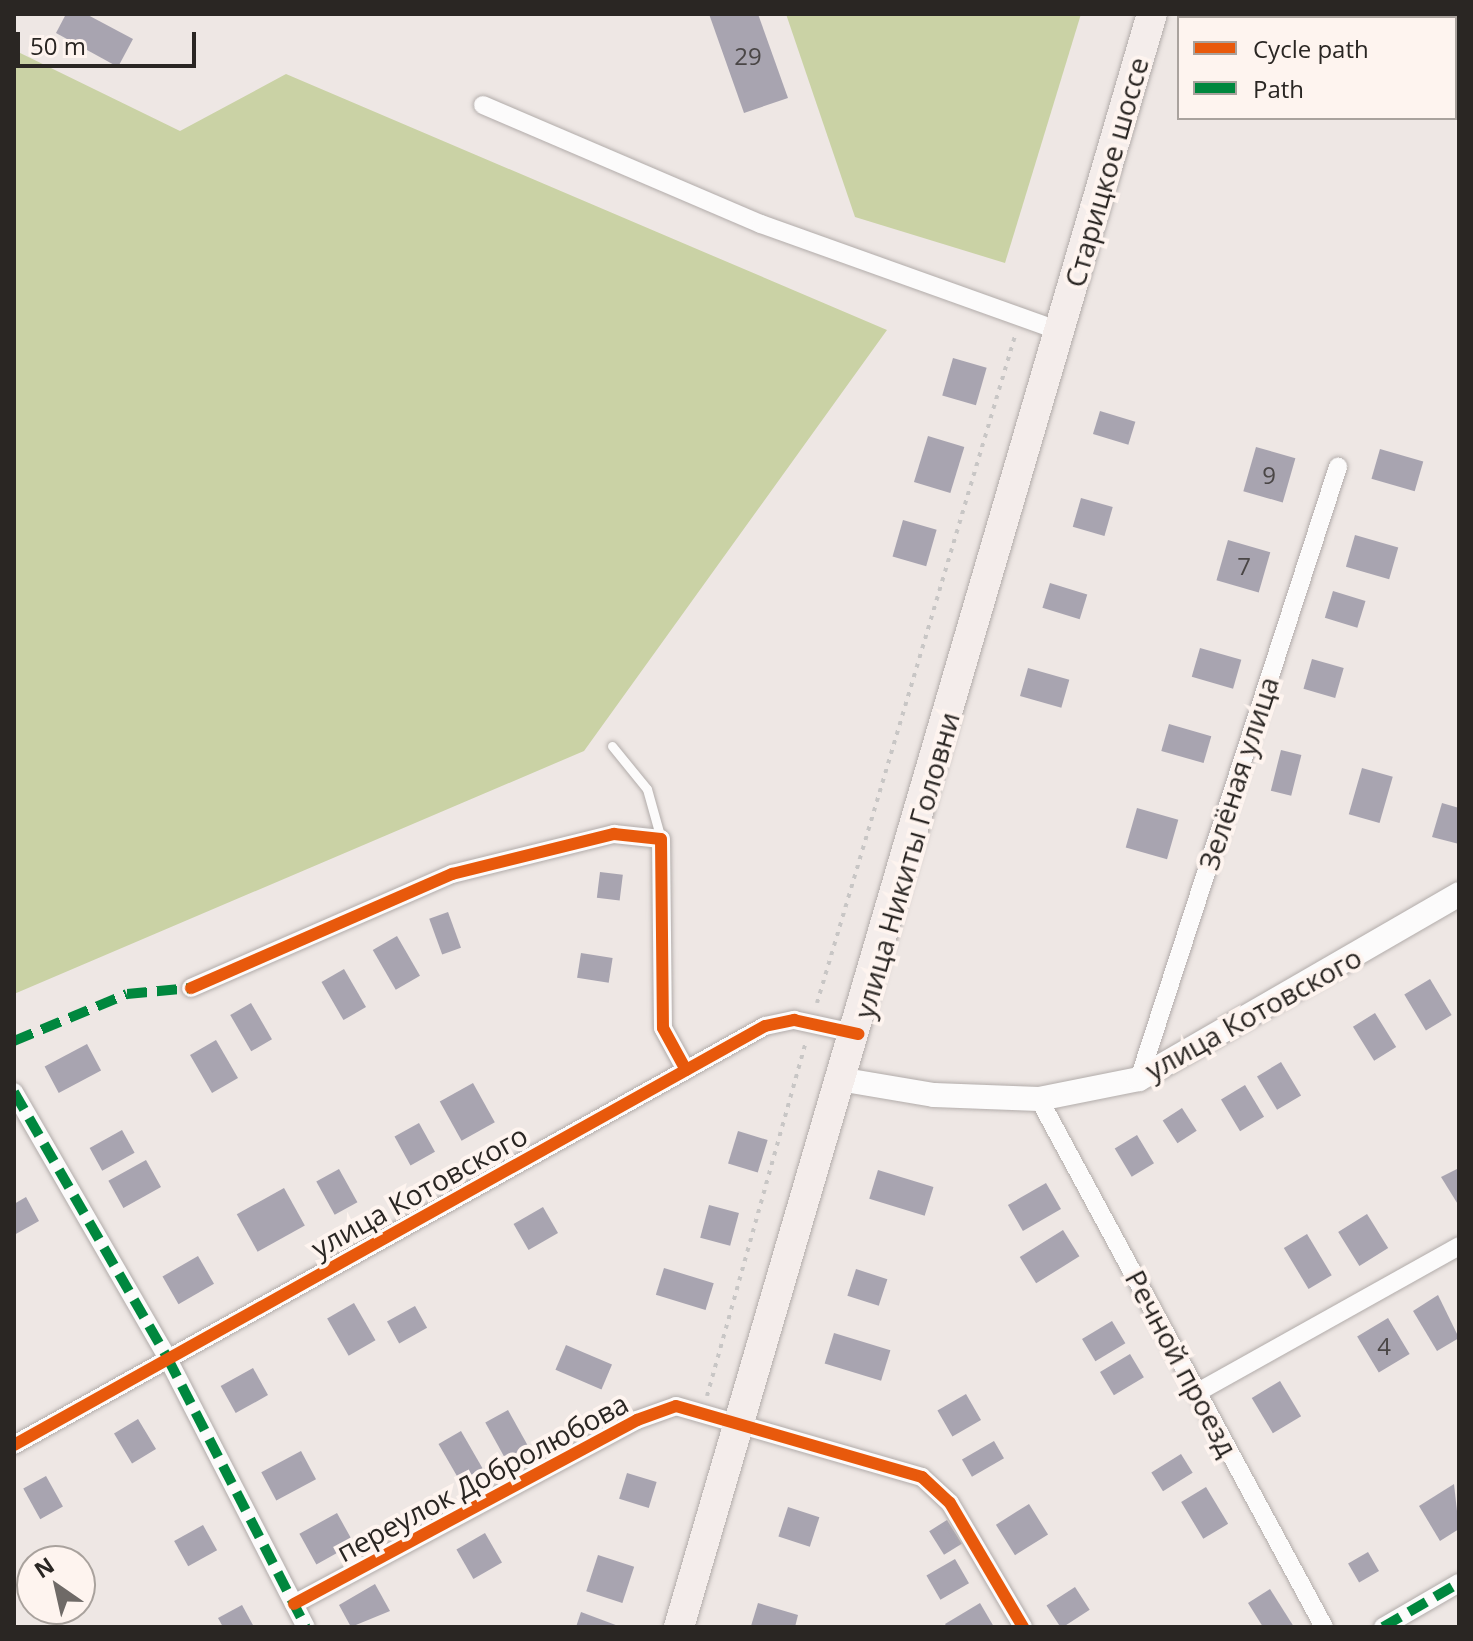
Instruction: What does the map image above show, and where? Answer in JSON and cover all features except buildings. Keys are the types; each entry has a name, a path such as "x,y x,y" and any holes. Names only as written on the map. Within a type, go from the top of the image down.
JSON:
{"main road":[{"name":"Старицкое шоссе","path":"1060,331 1152,14"},
{"name":"улица Никиты Головни","path":"679,1627 845,1080 1060,331"}],"street":[{"path":"483,105 761,224 1060,331"},
{"name":"Зелёная улица","path":"1139,1079 1338,467"},
{"path":"191,988 452,874 614,834 661,839 663,1028 686,1070"},
{"name":"улица Котовского","path":"845,1080 934,1095 1039,1099 1139,1079 1459,894"},
{"name":"улица Котовского","path":"14,1445 765,1026 811,1023 858,1034"},
{"path":"14,1092 168,1359 306,1627"},
{"name":"Речной проезд","path":"1039,1099 1324,1627"},
{"path":"1198,1392 1459,1246"},
{"name":"переулок Добролюбова","path":"294,1604 637,1420 676,1406 922,1477 950,1503 1023,1627"},
{"path":"1383,1627 1459,1583"}],"lane":[{"path":"612,746 647,789 661,839"}],"path":[{"path":"701,1413 811,1023 1020,317"}],"green space":[{"path":"786,14 1081,14 1005,263 855,217"},
{"path":"14,50 180,131 286,74 887,330 584,751 14,994"}],"marked path":[{"path":"14,1041 127,994 191,988"},
{"path":"14,1092 168,1359 306,1627"},
{"path":"1383,1627 1459,1583"}],"cycle path":[{"path":"191,988 452,874 614,834 661,839 663,1028 686,1070"},
{"path":"14,1445 765,1026 794,1020 858,1034"},
{"path":"294,1604 637,1420 676,1406 922,1477 950,1503 1023,1627"}]}
